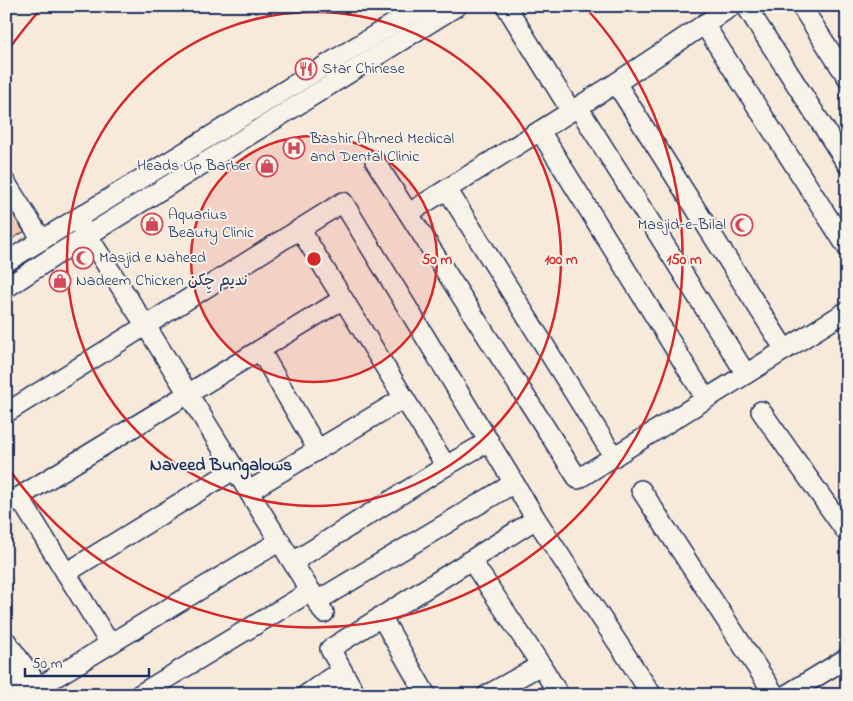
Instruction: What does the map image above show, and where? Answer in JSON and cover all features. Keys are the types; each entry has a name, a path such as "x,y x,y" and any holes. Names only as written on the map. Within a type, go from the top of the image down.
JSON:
{"street":[{"path":"6,262 414,14 457,6"},
{"path":"506,6 575,109 746,374"},
{"path":"746,6 847,164"},
{"path":"801,6 847,77"},
{"path":"409,214 616,83 728,7"},
{"path":"6,288 87,236 414,14"},
{"path":"704,24 847,247"},
{"path":"616,83 785,350"},
{"path":"540,131 706,399"},
{"path":"375,161 578,479 847,311"},
{"path":"6,183 42,240"},
{"path":"447,189 614,456"},
{"path":"6,413 343,202 536,519 652,695"},
{"path":"77,218 317,602"},
{"path":"300,229 446,466"},
{"path":"110,644 66,573 13,501 343,299"},
{"path":"260,350 318,450"},
{"path":"249,491 404,398"},
{"path":"761,412 847,533"},
{"path":"293,562 489,441"},
{"path":"66,573 235,469"},
{"path":"139,695 317,602 514,482"},
{"path":"641,490 775,695"},
{"path":"356,695 330,648 536,519"},
{"path":"6,641 39,687 280,541"},
{"path":"471,560 560,695"},
{"path":"381,616 426,695"},
{"path":"786,695 847,658"},
{"path":"487,695 541,665"},
{"path":"6,667 27,695"},
{"path":"306,695 330,678 339,695"}],"building":[{"path":"6,203 24,232 6,242"}],"place":[{"name":"Star Chinese","path":"306,69"},
{"name":"Bashir Ahmed Medical and Dental Clinic","path":"294,148"},
{"name":"Heads Up Barber","path":"267,166"},
{"name":"Aquarius Beauty Clinic","path":"152,224"},
{"name":"Masjid-e-Bilal","path":"742,225"},
{"name":"Masjid e Naheed","path":"83,258"},
{"name":"Nadeem Chicken ندیم چِکن","path":"60,281"}],"district":[{"name":"Naveed Bungalows","path":"221,466"}]}
